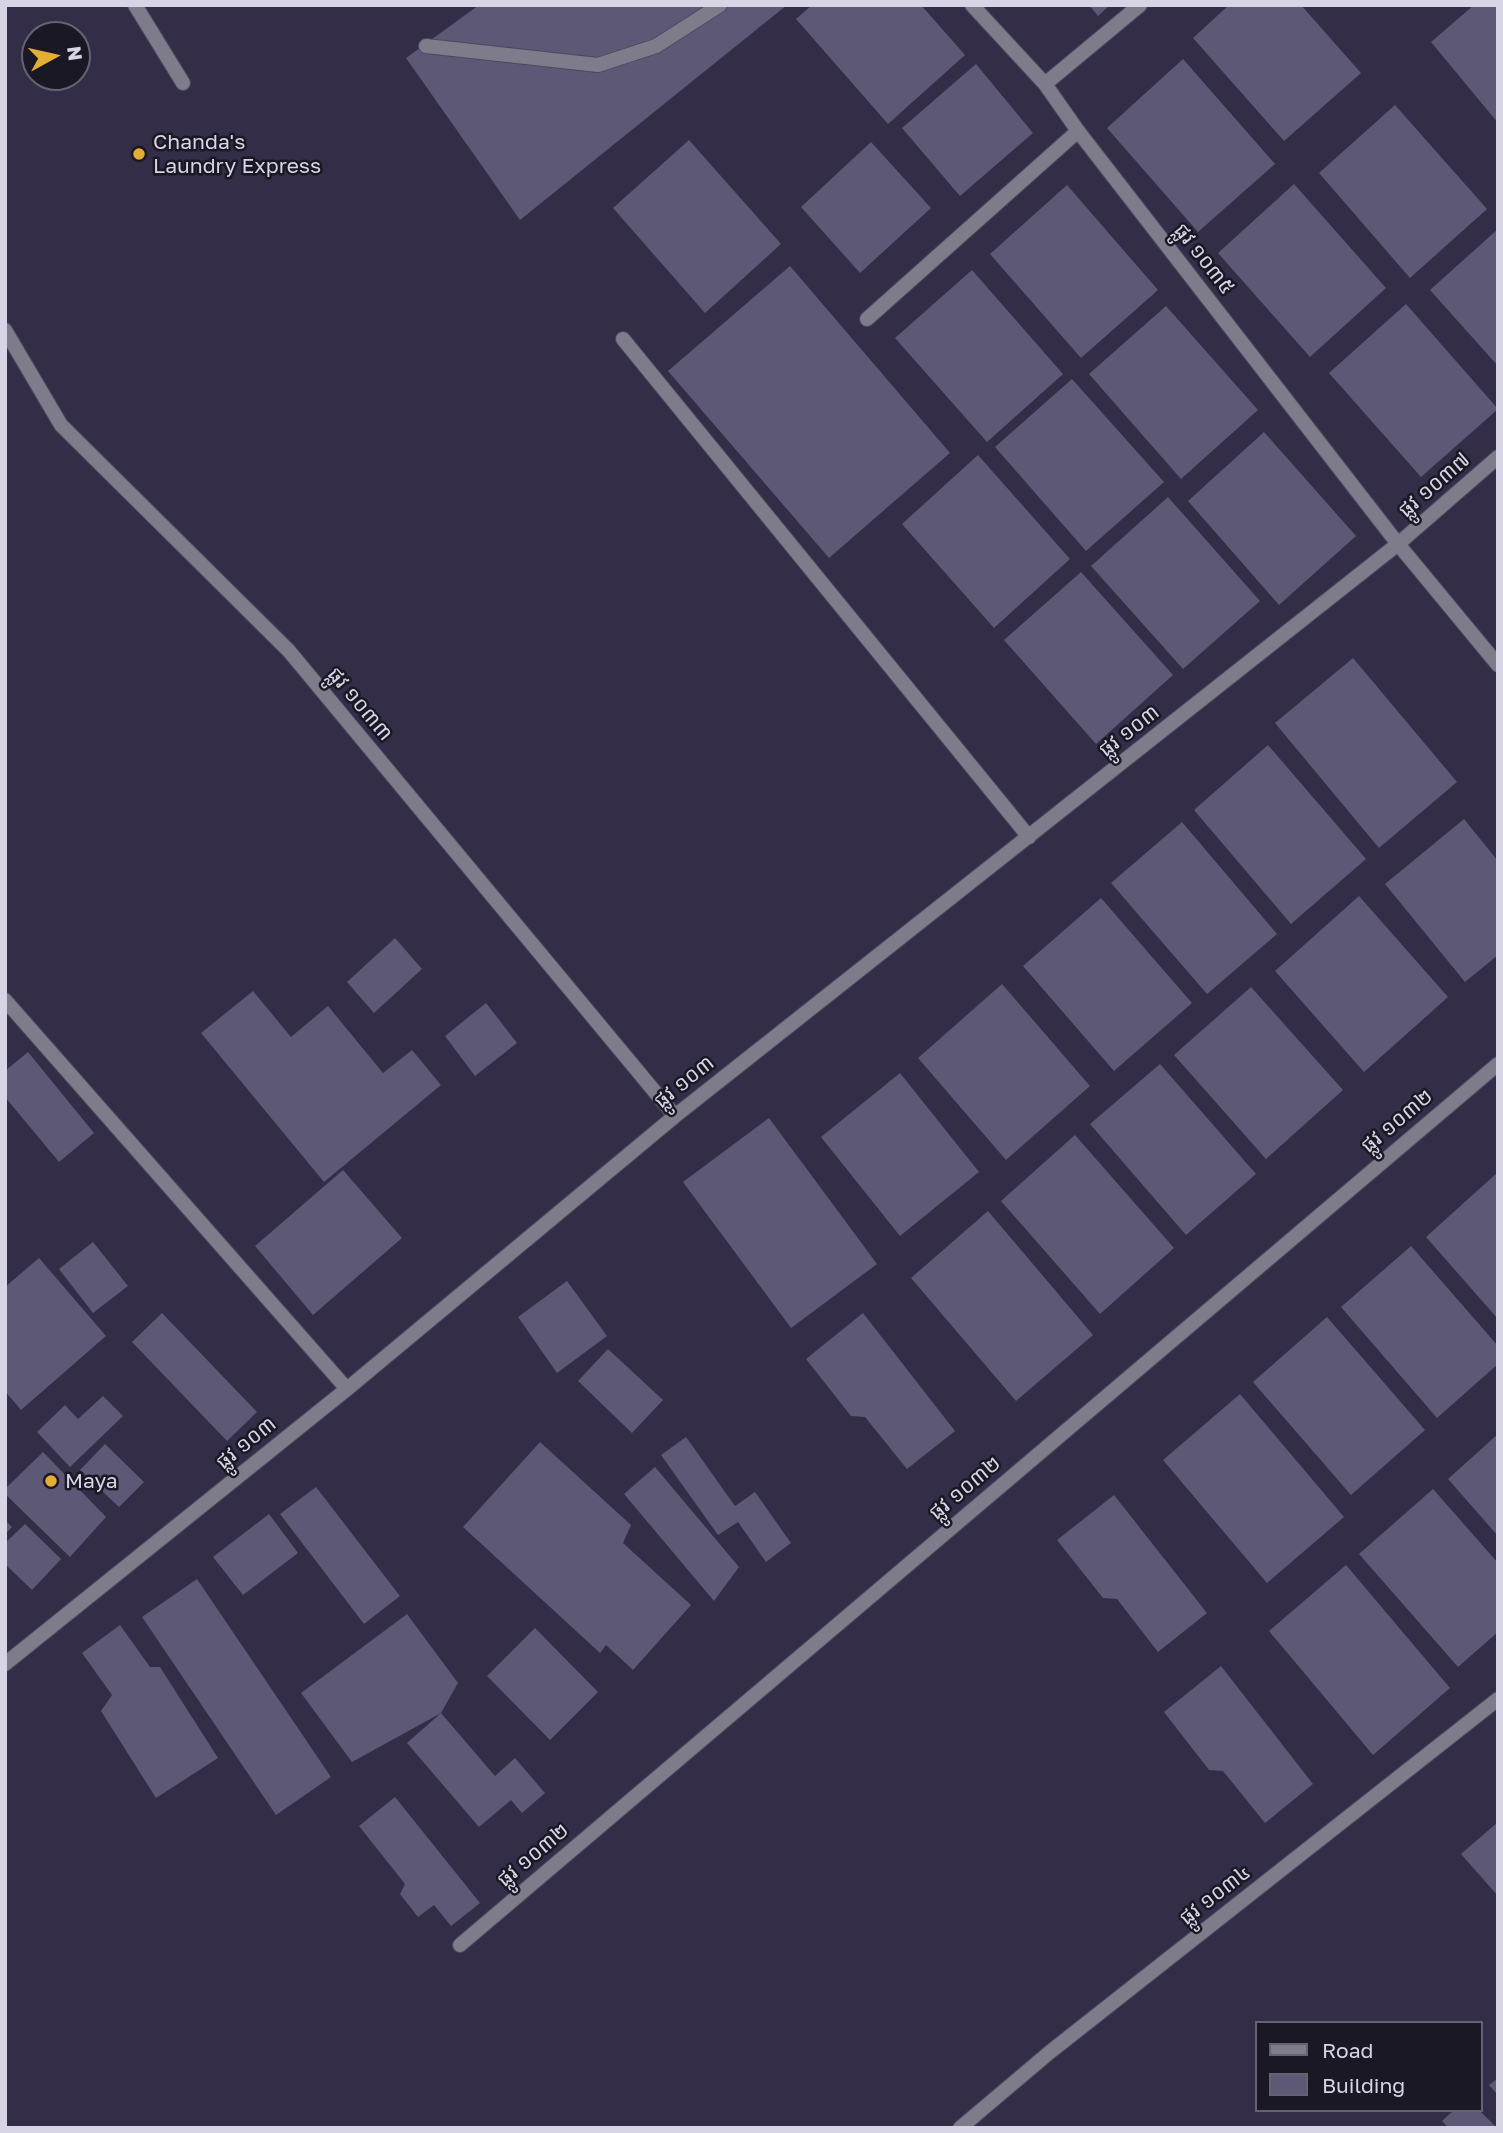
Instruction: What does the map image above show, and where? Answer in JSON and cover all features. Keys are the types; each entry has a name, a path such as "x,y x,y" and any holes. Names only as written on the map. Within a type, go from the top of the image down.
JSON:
{"street":[{"path":"135,5 183,83"},
{"path":"426,46 598,65 656,46 720,5"},
{"name":"ផ្លូវ ១០៣៥","path":"972,5 1045,84 1078,131 1398,544 1498,665"},
{"path":"1045,84 1140,5"},
{"path":"867,319 1078,131"},
{"name":"ផ្លូវ ១០៣៣","path":"5,330 61,425 289,651 675,1116"},
{"path":"624,339 1029,837"},
{"name":"ផ្លូវ ១០៣៧","path":"1398,544 1498,457"},
{"name":"ផ្លូវ ១០៣","path":"5,1664 347,1389 675,1116 1398,544"},
{"path":"5,1000 347,1389"},
{"name":"ផ្លូវ ១០៣២","path":"460,1945 1498,1064"},
{"name":"ផ្លូវ ១០៣៤","path":"960,2128 1050,2052 1498,1699"}],"building":[{"path":"479,5 787,5 520,220 406,58"},
{"path":"812,5 921,5 965,55 888,124 796,19"},
{"path":"1089,5 1110,5 1098,16"},
{"path":"1229,5 1301,5 1361,73 1284,141 1193,38"},
{"path":"1474,5 1498,5 1498,123 1431,42"},
{"path":"1183,59 1275,164 1198,232 1107,128"},
{"path":"976,64 1033,133 960,196 902,128"},
{"path":"1395,105 1487,209 1410,278 1319,173"},
{"path":"689,140 781,244 705,313 613,208"},
{"path":"871,142 931,208 860,273 801,207"},
{"path":"1294,184 1386,288 1310,357 1218,253"},
{"path":"1067,185 1158,290 1081,358 990,254"},
{"path":"1498,229 1498,366 1430,290"},
{"path":"790,266 950,453 829,558 668,371"},
{"path":"972,270 1063,374 987,442 895,338"},
{"path":"1406,304 1498,409 1421,477 1329,373"},
{"path":"1166,306 1258,410 1181,479 1089,374"},
{"path":"1072,379 1164,482 1086,551 995,447"},
{"path":"1264,432 1356,536 1279,605 1188,501"},
{"path":"978,455 1070,559 994,628 902,524"},
{"path":"1168,497 1260,601 1183,669 1091,566"},
{"path":"1081,572 1173,675 1096,744 1004,640"},
{"path":"1353,658 1457,782 1379,848 1275,723"},
{"path":"1268,745 1366,859 1291,924 1194,810"},
{"path":"1464,819 1498,861 1498,955 1465,982 1385,884"},
{"path":"1182,822 1277,934 1207,994 1111,883"},
{"path":"1359,896 1448,997 1364,1072 1275,971"},
{"path":"1101,898 1192,1003 1114,1071 1023,966"},
{"path":"395,938 422,969 374,1013 347,982"},
{"path":"1002,984 1090,1086 1006,1160 918,1058"},
{"path":"1251,987 1343,1090 1266,1159 1174,1055"},
{"path":"253,991 291,1037 328,1006 383,1073 412,1050 441,1085 324,1182 201,1033"},
{"path":"486,1003 517,1043 475,1076 445,1036"},
{"path":"28,1052 94,1133 59,1162 5,1097 5,1071"},
{"path":"1160,1064 1256,1174 1186,1235 1090,1124"},
{"path":"900,1073 979,1172 900,1236 821,1137"},
{"path":"769,1118 877,1264 791,1328 683,1182"},
{"path":"1075,1135 1174,1248 1100,1314 1001,1201"},
{"path":"343,1170 402,1238 313,1315 255,1246"},
{"path":"1498,1172 1498,1319 1426,1237"},
{"path":"988,1211 1093,1335 1016,1401 911,1278"},
{"path":"93,1242 128,1286 93,1313 59,1269"},
{"path":"1411,1246 1498,1346 1498,1364 1437,1418 1341,1307"},
{"path":"39,1258 106,1336 21,1410 5,1391 5,1287"},
{"path":"567,1281 607,1336 557,1373 518,1317"},
{"path":"162,1313 257,1412 227,1441 132,1342"},
{"path":"863,1313 955,1431 907,1469 865,1417 851,1416 806,1359"},
{"path":"1327,1317 1425,1430 1351,1495 1253,1382"},
{"path":"608,1349 663,1400 632,1433 578,1381"},
{"path":"1240,1394 1344,1517 1267,1583 1163,1460"},
{"path":"103,1396 123,1416 70,1467 37,1432 65,1405 78,1419"},
{"path":"1498,1434 1498,1536 1448,1479"},
{"path":"686,1437 735,1506 755,1492 791,1543 766,1562 738,1522 718,1535 661,1455"},
{"path":"540,1442 631,1525 623,1543 691,1605 633,1670 606,1645 600,1653 463,1527"},
{"path":"105,1444 144,1482 119,1507 80,1470"},
{"path":"43,1452 106,1517 70,1557 5,1494 5,1489"},
{"path":"655,1467 739,1567 714,1601 624,1494"},
{"path":"316,1487 400,1596 364,1624 280,1514"},
{"path":"1433,1489 1498,1563 1498,1632 1458,1667 1359,1554"},
{"path":"1114,1495 1207,1613 1158,1652 1117,1599 1103,1598 1057,1540"},
{"path":"269,1514 298,1553 243,1595 213,1557"},
{"path":"5,1520 12,1527 5,1534"},
{"path":"25,1524 61,1559 32,1590 5,1564 5,1543"},
{"path":"1346,1565 1450,1688 1373,1755 1269,1631"},
{"path":"197,1579 331,1777 276,1815 142,1617"},
{"path":"407,1614 458,1683 441,1713 352,1762 301,1693"},
{"path":"120,1625 150,1667 160,1667 218,1758 156,1798 101,1711 112,1695 82,1653"},
{"path":"535,1628 598,1692 550,1740 487,1676"},
{"path":"1221,1666 1313,1784 1265,1823 1223,1771 1209,1770 1164,1712"},
{"path":"441,1713 495,1776 515,1758 545,1793 522,1813 511,1800 479,1827 407,1743"},
{"path":"395,1797 480,1903 451,1926 434,1905 418,1917 400,1894 405,1884 359,1826"},
{"path":"1498,1822 1498,1896 1461,1854"},
{"path":"1498,2078 1498,2095 1489,2085"},
{"path":"1452,2112 1481,2112 1497,2128 1449,2128 1442,2121"}],"place":[{"name":"Chanda's Laundry Express","path":"139,154"},
{"name":"Maya","path":"51,1481"}]}
